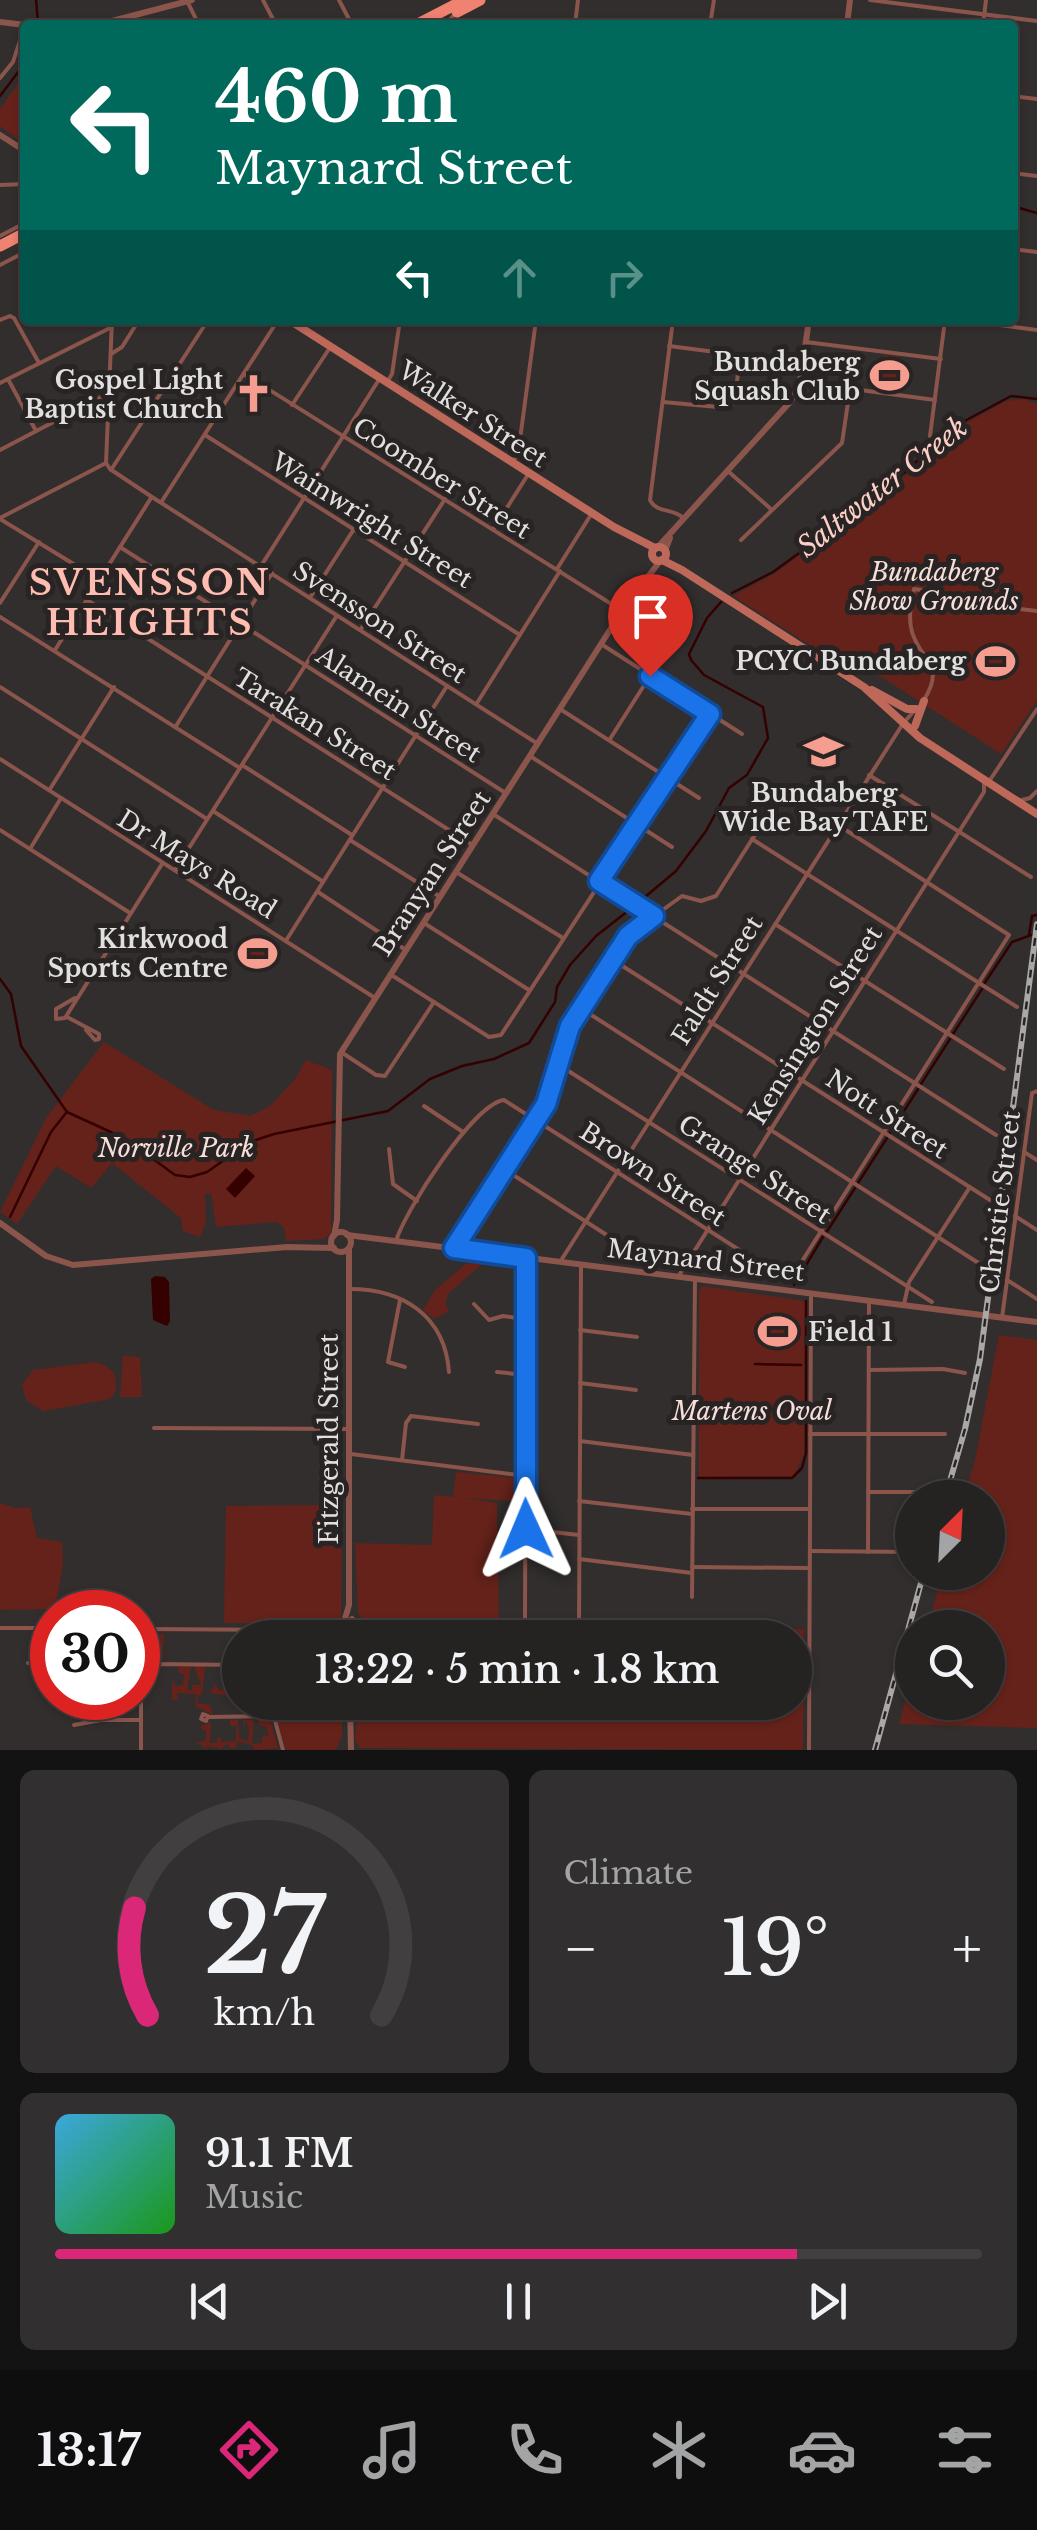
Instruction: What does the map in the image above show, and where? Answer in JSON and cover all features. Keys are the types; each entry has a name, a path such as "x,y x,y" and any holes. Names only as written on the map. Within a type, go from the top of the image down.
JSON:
{"highway":[{"path":"436,20 480,0"}],"main road":[{"name":"Walker Street","path":"297,325 868,689 991,785 1035,807"},
{"path":"868,689 906,709 916,709"},
{"path":"915,726 924,700"},
{"name":"Walker Street","path":"905,720 920,738 991,785 1035,807"}],"street":[{"path":"870,0 1037,21"},
{"path":"984,20 986,0"},
{"path":"113,20 169,3 190,1"},
{"path":"0,78 13,62 20,40"},
{"path":"0,320 14,318 38,363"},
{"path":"111,354 122,347 136,325"},
{"path":"112,470 205,325"},
{"path":"161,503 275,325"},
{"path":"260,566 344,436 392,374 399,325"},
{"path":"513,463 519,447 535,325"},
{"path":"671,325 650,500 657,508 673,511 685,520"},
{"name":"Branyan Street","path":"333,1237 338,1220 341,1052 659,554 784,410 800,382 808,325"},
{"path":"930,436 944,325"},
{"path":"1000,325 1037,330"},
{"path":"0,383 112,327 106,463 0,518"},
{"path":"806,342 940,359"},
{"path":"292,406 331,346"},
{"path":"662,402 727,409 734,401 740,364 732,354 669,346"},
{"name":"Coomber Street","path":"244,374 622,611"},
{"path":"8,379 36,431"},
{"path":"800,382 935,400"},
{"path":"741,540 842,444 850,389"},
{"path":"0,450 109,393"},
{"name":"Wainwright Street","path":"205,435 520,635"},
{"name":"Svensson Street","path":"106,463 161,503 538,744"},
{"path":"729,472 772,510"},
{"path":"494,529 529,473"},
{"path":"55,650 152,497"},
{"path":"360,630 445,499"},
{"path":"476,704 592,514"},
{"path":"0,518 100,580"},
{"path":"310,598 354,529"},
{"path":"0,602 38,542"},
{"name":"Alamein Street","path":"120,547 506,793"},
{"path":"176,727 272,574"},
{"path":"924,700 933,673 911,627 914,590 944,593 969,603 1037,611"},
{"name":"Tarakan Street","path":"87,600 473,845"},
{"path":"174,870 337,615"},
{"path":"0,616 440,897"},
{"path":"641,670 673,626"},
{"path":"601,644 742,734"},
{"path":"609,740 650,676"},
{"path":"286,941 447,686"},
{"path":"0,687 207,819"},
{"path":"49,791 114,688"},
{"name":"Faldt Street","path":"560,1262 869,775 905,720 924,700"},
{"path":"560,709 699,798"},
{"name":"Kensington Street","path":"678,1277 1037,709"},
{"path":"390,974 489,1037 502,1034 710,714"},
{"path":"530,756 672,847"},
{"name":"Dr Mays Road","path":"0,759 375,998"},
{"path":"991,785 997,771"},
{"path":"869,775 1031,877"},
{"path":"1022,800 1037,791"},
{"path":"30,849 61,798"},
{"path":"212,811 323,882"},
{"path":"493,814 996,1135"},
{"path":"454,1248 551,1094 570,1026 628,936 682,896 701,901 712,899 765,819"},
{"path":"822,1232 982,986 1009,934 838,825"},
{"path":"0,830 130,913"},
{"path":"752,840 1016,1008"},
{"path":"75,998 57,1008 54,1014 59,1020 66,1016 162,863"},
{"path":"456,872 564,939"},
{"path":"317,892 406,950"},
{"path":"424,923 530,990"},
{"path":"775,924 1004,1069"},
{"name":"Nott Street","path":"613,960 990,1200"},
{"path":"341,1052 376,1075 385,1076 434,1002"},
{"path":"582,1009 980,1264"},
{"path":"66,1016 86,1030"},
{"name":"Grange Street","path":"559,1065 932,1302"},
{"name":"Christie Street","path":"1002,1318 1035,1091"},
{"name":"Brown Street","path":"463,1132 498,1100 504,1100 788,1278 794,1276 822,1232"},
{"path":"396,1241 417,1201 463,1132 424,1106"},
{"path":"389,1150 393,1184 417,1201"},
{"path":"1024,1152 1037,1160"},
{"path":"504,1169 655,1266"},
{"path":"904,1306 907,1287 970,1187"},
{"path":"1016,1216 1037,1230"},
{"name":"Branyan Street","path":"338,1220 350,1246"},
{"path":"0,1223 46,1256 73,1265 287,1247 345,1234"},
{"name":"Maynard Street","path":"345,1234 1037,1322"},
{"name":"Fitzgerald Street","path":"333,1237 335,1250 349,1274"},
{"name":"Maynard Street","path":"287,1247 335,1250 370,1238"},
{"name":"Fitzgerald Street","path":"350,1246 350,1604"},
{"path":"525,1620 526,1258"},
{"path":"579,1620 581,1265"},
{"path":"692,1597 695,1279"},
{"path":"1007,1280 1037,1300"},
{"path":"349,1289 376,1291 400,1300 432,1320 446,1352 449,1372"},
{"path":"809,1750 811,1294"},
{"path":"400,1300 388,1362 404,1367"},
{"path":"868,1552 869,1301"},
{"path":"474,1304 488,1320 504,1316 526,1319"},
{"path":"580,1330 637,1337"},
{"path":"869,1370 942,1370 966,1374"},
{"path":"497,1372 526,1376"},
{"path":"580,1383 636,1390"},
{"path":"402,1460 406,1423 411,1416 478,1424"},
{"path":"154,1428 350,1429"},
{"path":"810,1434 945,1434"},
{"path":"580,1441 693,1455"},
{"path":"349,1453 525,1476"},
{"path":"868,1492 895,1492"},
{"path":"579,1501 692,1512 810,1510"},
{"path":"526,1529 579,1536"},
{"path":"810,1551 895,1552"},
{"path":"579,1559 692,1570 809,1568"},
{"path":"350,1604 356,1620"},
{"path":"345,1620 350,1604"},
{"path":"0,1628 30,1628"},
{"path":"160,1629 222,1629"},
{"path":"160,1664 222,1665"},
{"path":"208,1717 222,1717"},
{"path":"74,1725 101,1720"},
{"path":"141,1720 141,1750"},
{"path":"273,1720 282,1749"},
{"path":"346,1750 349,1720"}],"green space":[{"path":"20,81 20,141 0,126 0,109"},
{"path":"884,355 898,356 897,371 906,372 904,387 881,384"},
{"name":"Bundaberg Show Grounds","path":"1024,399 1037,404 1037,701 1001,754 866,667 859,676 733,596 774,574 897,483 961,426 1006,401"},
{"name":"Kirkwood Sports Centre","path":"256,939 272,949 260,968 243,958"},
{"name":"Norville Park","path":"104,1042 214,1110 251,1116 270,1106 295,1079 306,1060 332,1070 331,1233 324,1239 286,1241 284,1228 277,1222 216,1227 211,1193 205,1194 206,1222 200,1237 183,1231 181,1218 112,1163 91,1188 56,1166 17,1224 0,1212 46,1118"},
{"path":"467,1263 482,1264 448,1294 445,1304 449,1311 434,1319 423,1310 435,1290"},
{"name":"Martens Oval","path":"702,1286 805,1301 804,1454 794,1476 699,1477"},
{"path":"999,1335 1037,1340 1037,1728 899,1724 900,1720 1005,1720 1005,1610 932,1610 938,1590 1005,1590 1005,1480 969,1480"},
{"path":"123,1356 140,1357 142,1397 120,1397"},
{"path":"95,1362 115,1374 116,1391 110,1399 43,1411 26,1400 22,1385 33,1370"},
{"path":"456,1472 516,1478 524,1483 524,1502 464,1498 497,1503 499,1620 363,1620 358,1613 355,1543 432,1545 434,1495 453,1497"},
{"path":"0,1503 30,1507 37,1538 62,1542 58,1590 30,1590 30,1609 0,1610"},
{"path":"342,1505 341,1618 224,1620 226,1506"},
{"path":"160,1634 164,1634 163,1660 160,1659"},
{"path":"191,1666 187,1690 192,1690 192,1685 201,1685 194,1666 205,1666 202,1695 198,1695 197,1703 210,1705 213,1715 195,1706 196,1694 177,1693 178,1700 172,1700 172,1679 176,1687 183,1684 184,1674 178,1672 178,1667"},
{"path":"215,1684 219,1691 222,1690 222,1695 210,1693"},
{"path":"230,1720 238,1720 239,1738 248,1741 249,1727 246,1722 243,1726 243,1720 254,1720 252,1744 262,1743 262,1737 269,1736 266,1727 259,1725 258,1720 271,1723 278,1748 255,1750 251,1744 237,1742 236,1748 227,1744 221,1749 207,1746 206,1750 194,1744 206,1740 206,1731 201,1726 211,1722 210,1743 217,1743 217,1738 222,1742 235,1741 237,1726 230,1726"},
{"path":"277,1720 342,1720 336,1750 286,1750"},
{"path":"357,1720 803,1720 803,1750 360,1748 355,1740"}],"shaded area":[{"path":"246,1168 255,1176 235,1198 226,1189"},
{"path":"165,1277 169,1282 167,1326 153,1320 151,1279"}],"waterway":[{"path":"36,0 38,20"},
{"path":"0,96 20,70"},
{"path":"1018,208 1037,213"},
{"name":"Saltwater Creek","path":"732,593 773,572 806,548 899,477 959,424 1011,396 1037,399"},
{"name":"Saltwater Creek","path":"639,902 676,871 706,831 729,788 747,775 768,738 763,707 704,675 691,660 689,654 707,618 721,602"},
{"name":"Saltwater Creek","path":"0,979 11,994 21,1046 67,1112 126,1139 175,1175 190,1177 207,1172 250,1142 388,1111 430,1079 494,1059 529,1043 555,1002 557,987 570,965 596,936 633,907"},
{"path":"1029,935 1032,916 1037,915"},
{"path":"984,984 1012,942 1037,933"},
{"path":"953,1034 982,989"},
{"path":"921,1084 950,1039"},
{"path":"890,1133 918,1089"},
{"path":"10,1217 51,1132 66,1113"},
{"path":"858,1183 887,1138"},
{"path":"826,1233 855,1188"},
{"path":"794,1285 823,1237"},
{"path":"698,1478 792,1478 802,1468 806,1453 806,1301"},
{"path":"755,1364 801,1365"}],"railway":[{"path":"950,1480 980,1359 1037,924"},
{"path":"875,1750 919,1590"}],"place":[{"name":"Bundaberg Squash Club","path":"890,376"},
{"name":"Gospel Light Baptist Church","path":"253,394"},
{"name":"PCYC Bundaberg","path":"996,661"},
{"name":"Bundaberg Wide Bay TAFE","path":"824,752"},
{"name":"Kirkwood Sports Centre","path":"258,953"},
{"name":"Field 1","path":"778,1332"}],"district":[{"name":"SVENSSON HEIGHTS","path":"150,603"}],"route":[{"path":"526,1529 526,1258 454,1248 546,1104 570,1026 628,936 654,916 599,881 710,714 650,676"}]}
